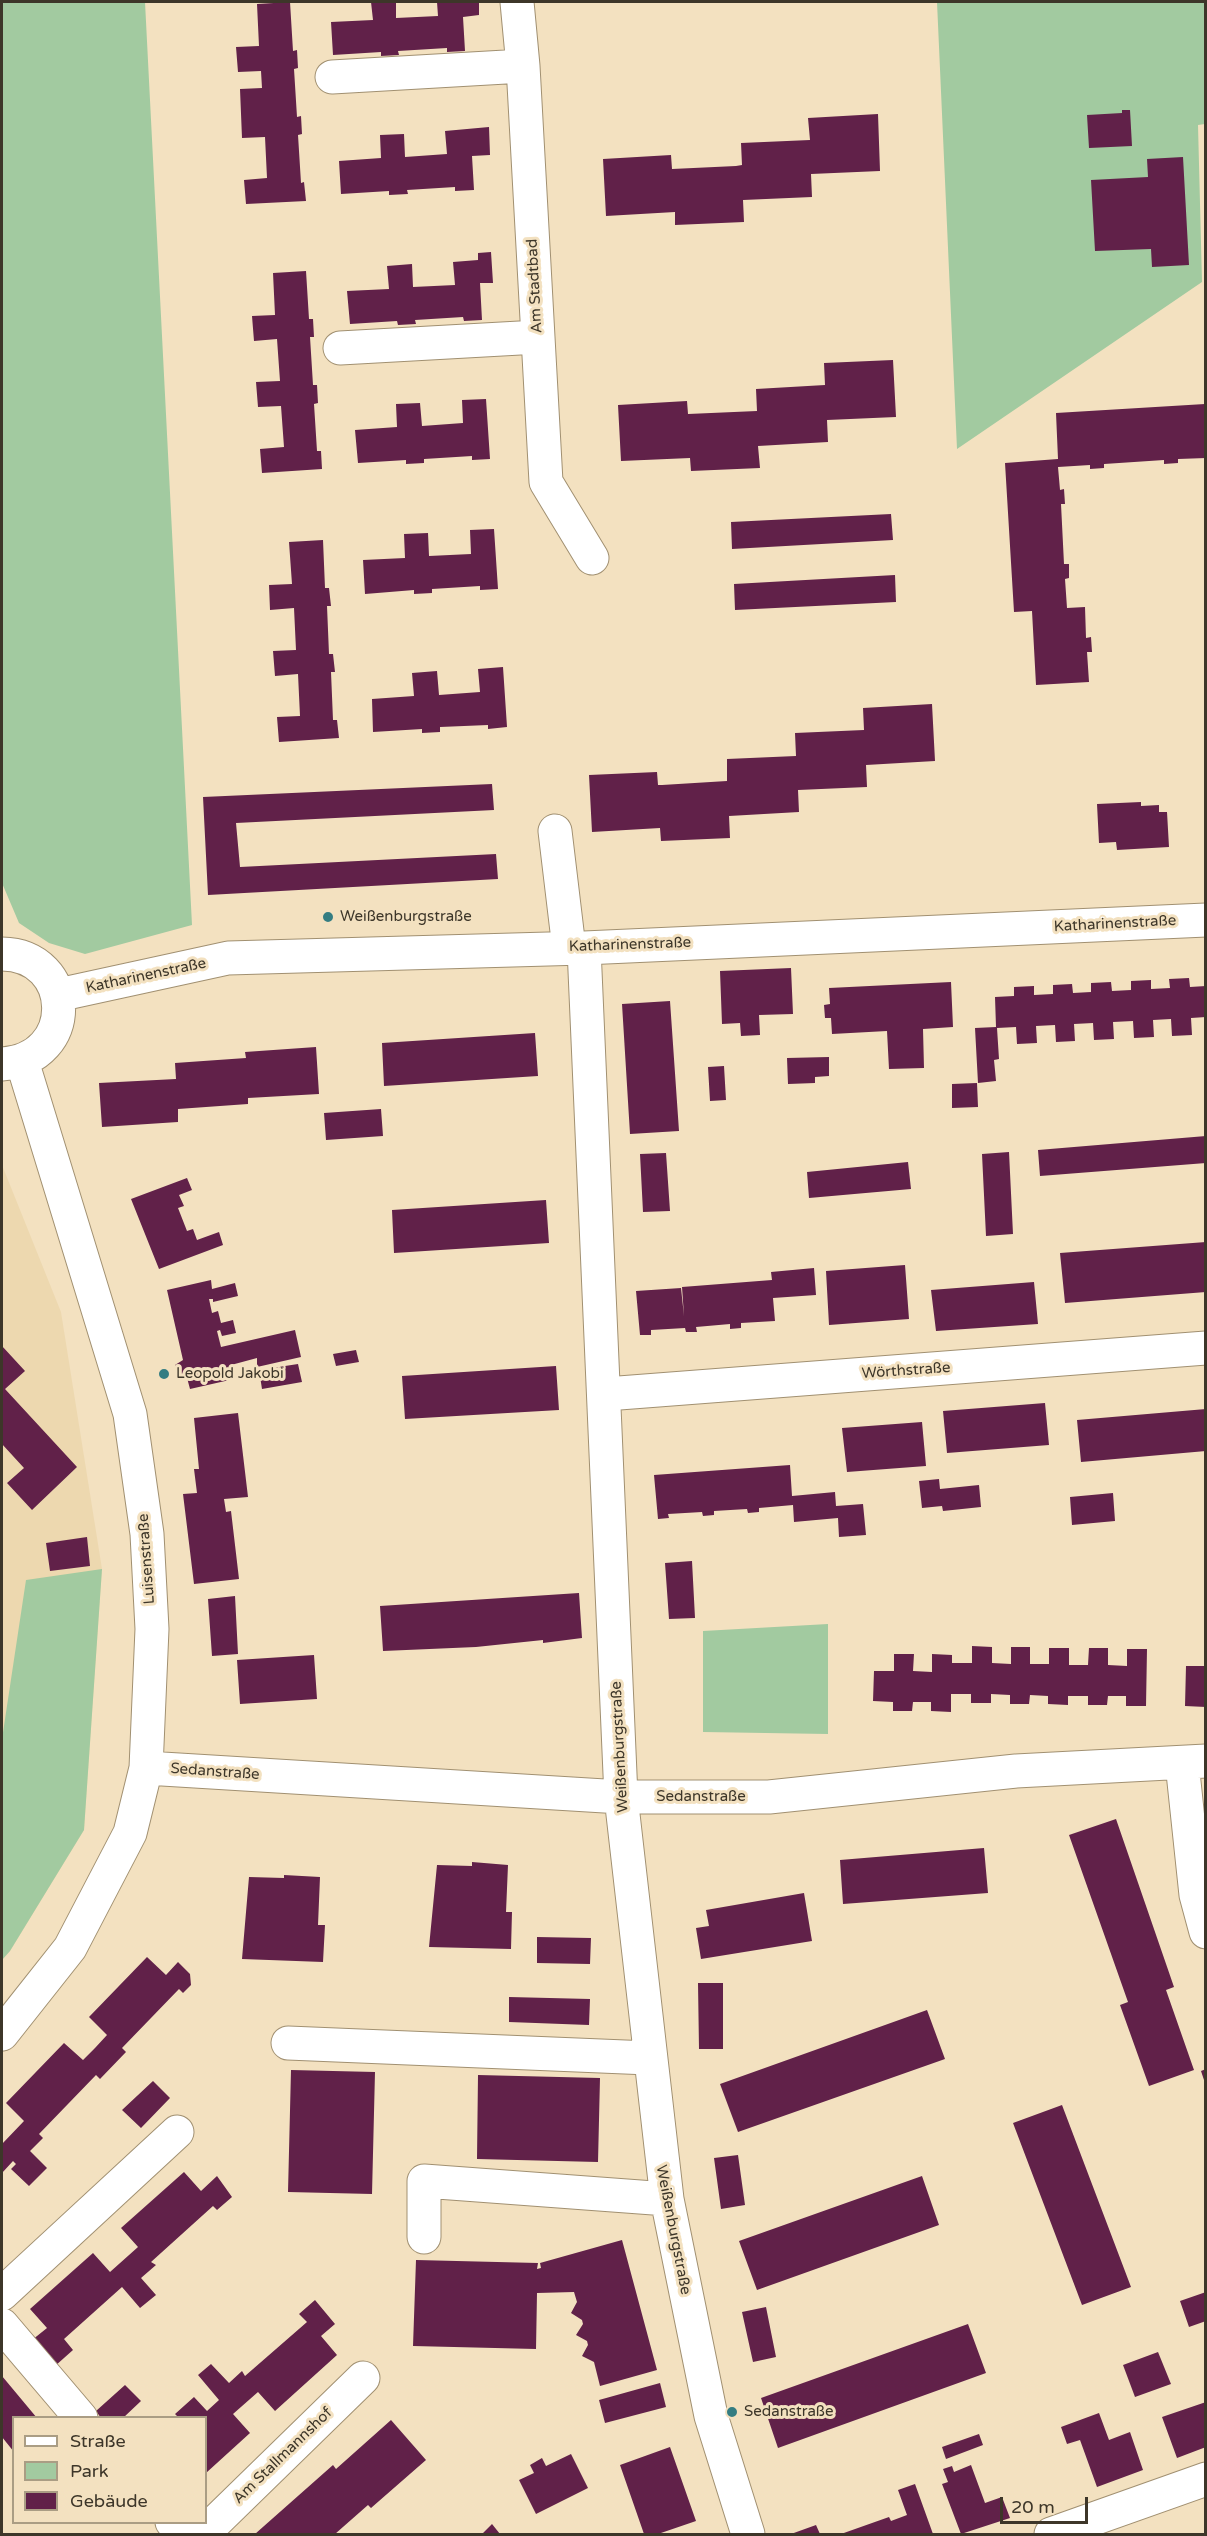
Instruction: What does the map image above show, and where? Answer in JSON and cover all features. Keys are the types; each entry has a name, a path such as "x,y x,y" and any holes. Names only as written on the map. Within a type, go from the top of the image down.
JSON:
{"street":[{"name":"Am Stadtbad","path":"517,2 524,66 546,482 592,558"},
{"path":"333,77 524,66"},
{"path":"340,348 538,337"},
{"name":"Weißenburgstraße","path":"555,831 577,948 606,1394 621,1797 649,2058 666,2199 711,2416 748,2535"},
{"name":"Katharinenstraße","path":"58,995 228,958 577,948 1206,920"},
{"path":"2,954 21,956 38,965 50,978 58,995"},
{"name":"Luisenstraße","path":"2,2034 70,1948 130,1833 146,1768 152,1629 147,1534 130,1414 12,1063 36,1054 48,1042 56,1028 59,1012 58,995"},
{"name":"Wörthstraße","path":"606,1394 1206,1348"},
{"name":"Sedanstraße","path":"146,1768 621,1797 769,1797 1016,1771 1194,1762 1196,1896 1206,1932"},
{"path":"288,2043 649,2058"},
{"path":"2,2294 177,2132"},
{"path":"424,2237 424,2181 666,2199"},
{"path":"2,2325 79,2416"},
{"name":"Am Stallmannshof","path":"203,2535 363,2378"},
{"path":"1051,2535 1206,2479"}],"shaded area":[{"path":"2,1165 61,1312 102,1569 84,1830 10,1951 2,1960"}],"green space":[{"path":"2,2 145,2 192,925 85,954 49,943 19,923 2,883"},
{"path":"937,2 1206,2 1205,124 1198,125 1202,282 957,449"},
{"path":"102,1569 84,1830 10,1951 2,1960 2,1739 26,1580"},
{"path":"828,1624 828,1734 703,1732 703,1631"}],"building":[{"path":"290,2 293,51 297,50 298,68 294,69 297,117 301,116 302,134 298,135 301,183 304,182 306,201 246,204 244,180 267,178 265,137 242,138 240,89 262,88 261,71 238,72 236,47 259,46 257,4"},
{"path":"371,2 396,2 396,18 438,16 437,2 479,2 479,15 463,17 465,51 447,52 447,48 398,51 399,55 381,56 381,52 333,55 331,22 373,20"},
{"path":"1122,110 1130,110 1132,146 1089,148 1087,115 1122,113"},
{"path":"878,114 880,171 811,174 812,197 743,200 744,222 675,225 675,212 606,216 603,159 671,155 672,169 736,166 742,165 741,143 810,140 808,118"},
{"path":"489,127 490,155 472,156 474,190 455,191 455,187 407,190 408,194 389,195 389,191 341,194 339,161 381,158 380,135 404,134 405,157 447,154 445,131"},
{"path":"1183,157 1189,265 1152,267 1151,249 1095,251 1091,180 1148,177 1147,159"},
{"path":"491,252 493,283 480,283 482,320 464,321 463,317 415,320 416,324 398,325 397,321 350,324 347,291 389,289 387,266 412,264 413,287 455,285 453,262 478,260 478,253"},
{"path":"306,271 309,319 313,319 314,337 310,337 313,385 317,385 318,403 314,404 317,451 321,451 322,469 262,473 260,449 284,447 281,406 258,407 256,382 280,381 277,339 254,341 252,316 275,315 273,273"},
{"path":"893,360 896,417 827,420 828,442 758,446 760,468 691,471 690,458 621,461 618,405 687,401 688,414 757,411 756,389 825,385 824,363"},
{"path":"486,399 490,459 472,460 472,456 424,459 424,463 406,464 406,460 358,463 355,430 397,427 396,404 420,403 422,426 463,423 462,400"},
{"path":"1205,404 1206,458 1178,459 1178,463 1164,464 1164,460 1104,464 1104,468 1090,469 1090,465 1058,467 1060,490 1064,489 1065,504 1061,504 1064,564 1069,564 1069,578 1065,579 1067,608 1085,607 1086,638 1091,637 1092,652 1087,652 1089,682 1036,685 1032,611 1014,612 1005,463 1058,459 1056,413"},
{"path":"891,514 893,540 732,549 731,522"},
{"path":"494,529 498,589 480,590 480,586 432,589 432,593 414,594 414,590 365,594 363,560 405,558 404,534 428,533 429,556 471,554 470,530"},
{"path":"323,540 325,588 329,588 331,606 327,606 329,654 333,654 335,672 331,672 333,720 337,720 339,738 279,742 277,717 300,716 298,674 275,676 273,651 296,650 294,608 270,610 269,585 292,584 289,542"},
{"path":"895,575 896,602 735,610 734,584"},
{"path":"503,667 507,727 488,729 488,725 440,727 440,732 422,733 422,729 373,732 372,699 414,696 412,673 437,671 439,695 480,692 478,669"},
{"path":"932,704 935,761 866,765 867,787 798,790 799,812 729,816 730,838 661,841 660,828 592,832 589,775 657,772 658,785 727,781 727,759 796,756 795,733 864,730 863,708"},
{"path":"492,784 494,810 236,823 240,867 496,854 498,879 208,895 203,797"},
{"path":"1141,802 1141,806 1159,805 1159,812 1167,812 1169,847 1117,850 1116,842 1099,843 1097,804"},
{"path":"791,968 793,1014 759,1015 760,1035 741,1036 740,1023 722,1024 720,971"},
{"path":"1189,978 1190,987 1206,986 1206,1017 1191,1018 1192,1035 1172,1036 1171,1019 1153,1020 1154,1037 1134,1038 1133,1021 1113,1022 1114,1039 1094,1040 1093,1023 1074,1024 1075,1041 1056,1042 1055,1025 1036,1026 1037,1043 1017,1044 1016,1027 997,1028 999,1059 994,1060 996,1081 978,1083 975,1028 996,1027 995,997 1014,996 1014,987 1034,986 1034,995 1053,994 1053,985 1072,984 1073,993 1091,992 1091,983 1111,982 1112,991 1131,990 1131,981 1151,980 1151,989 1170,988 1169,979"},
{"path":"951,982 953,1027 923,1029 924,1068 889,1069 887,1031 832,1034 831,1018 825,1018 824,1005 830,1004 829,988"},
{"path":"670,1001 679,1131 630,1134 622,1004"},
{"path":"535,1033 538,1076 384,1086 382,1043"},
{"path":"316,1047 319,1094 248,1098 248,1104 178,1109 178,1122 102,1127 99,1083 176,1079 175,1063 246,1058 245,1052"},
{"path":"829,1057 829,1076 815,1077 815,1083 788,1084 787,1058"},
{"path":"724,1066 726,1100 710,1101 708,1067"},
{"path":"977,1083 978,1107 952,1108 952,1084"},
{"path":"381,1109 383,1136 326,1140 324,1113"},
{"path":"1206,1136 1206,1163 1040,1176 1038,1150"},
{"path":"1009,1152 1013,1234 986,1236 982,1154"},
{"path":"666,1153 670,1211 643,1212 640,1154"},
{"path":"908,1162 911,1189 809,1198 807,1172"},
{"path":"187,1178 192,1190 179,1195 184,1206 178,1208 187,1231 193,1229 197,1240 219,1232 223,1245 159,1269 131,1199"},
{"path":"546,1200 549,1243 394,1253 392,1210"},
{"path":"1206,1242 1206,1292 1065,1303 1060,1253"},
{"path":"905,1265 909,1319 829,1325 826,1271"},
{"path":"814,1268 816,1295 773,1298 775,1321 741,1323 741,1328 730,1329 730,1324 696,1327 697,1332 686,1332 685,1328 651,1330 651,1335 640,1335 636,1291 681,1288 684,1316 682,1287 772,1280 771,1272"},
{"path":"211,1280 212,1289 235,1283 238,1296 213,1302 213,1299 209,1299 212,1313 218,1311 221,1323 233,1320 236,1333 222,1336 220,1330 217,1331 221,1347 295,1330 301,1357 257,1367 257,1358 231,1365 234,1379 190,1389 186,1374 177,1373 175,1365 183,1360 167,1290"},
{"path":"1034,1282 1038,1324 936,1331 931,1290"},
{"path":"2,1346 25,1371 5,1389 77,1467 32,1510 7,1483 24,1468 2,1444"},
{"path":"356,1350 359,1362 336,1366 333,1354"},
{"path":"298,1364 302,1382 262,1389 259,1370"},
{"path":"556,1366 559,1410 405,1419 402,1376"},
{"path":"1045,1403 1049,1445 947,1453 943,1411"},
{"path":"1206,1409 1206,1451 1081,1462 1077,1420"},
{"path":"238,1413 248,1497 224,1499 226,1512 231,1511 239,1579 194,1584 183,1494 197,1493 194,1469 199,1469 194,1418"},
{"path":"922,1422 926,1466 847,1472 842,1428"},
{"path":"790,1465 792,1496 835,1492 836,1506 863,1504 866,1535 839,1537 838,1518 794,1522 793,1505 759,1508 759,1512 748,1513 747,1509 714,1511 714,1515 703,1516 702,1512 668,1514 669,1518 658,1519 654,1475"},
{"path":"939,1479 940,1489 979,1485 981,1507 943,1511 942,1506 922,1508 919,1481"},
{"path":"1113,1493 1115,1521 1072,1525 1070,1497"},
{"path":"87,1537 90,1566 50,1571 46,1543"},
{"path":"692,1561 695,1618 669,1619 665,1563"},
{"path":"579,1593 582,1638 543,1643 543,1640 476,1647 383,1651 380,1606"},
{"path":"235,1596 238,1654 212,1656 208,1599"},
{"path":"972,1646 992,1647 992,1663 1011,1664 1011,1647 1030,1647 1030,1664 1049,1664 1049,1648 1069,1648 1069,1665 1088,1665 1089,1648 1108,1648 1108,1665 1127,1666 1127,1649 1147,1649 1146,1706 1126,1706 1126,1696 1108,1696 1107,1705 1088,1705 1088,1696 1068,1696 1068,1705 1048,1704 1048,1696 1030,1695 1029,1704 1010,1704 1010,1695 991,1694 991,1703 971,1703 971,1694 951,1694 951,1712 931,1711 931,1702 913,1702 912,1711 893,1711 893,1702 873,1701 874,1671 894,1671 894,1654 914,1654 913,1671 932,1672 932,1654 952,1655 952,1663 972,1663"},
{"path":"314,1655 317,1699 240,1704 237,1660"},
{"path":"1186,1666 1206,1666 1206,1707 1185,1706"},
{"path":"1116,1819 1174,1987 1166,1990 1194,2070 1149,2086 1120,2005 1128,2002 1069,1835"},
{"path":"984,1848 988,1893 843,1904 840,1860"},
{"path":"472,1862 508,1865 506,1912 512,1912 511,1949 429,1947 437,1865 472,1866"},
{"path":"284,1875 320,1877 318,1925 325,1925 323,1962 242,1959 249,1877 284,1878"},
{"path":"804,1893 812,1941 701,1959 696,1928 709,1926 706,1910"},
{"path":"537,1937 591,1938 590,1964 537,1963"},
{"path":"147,1957 166,1975 178,1962 190,1974 191,1985 183,1993 179,1989 122,2048 126,2052 100,2079 96,2075 39,2134 43,2138 30,2151 47,2168 29,2186 11,2169 16,2164 13,2161 2,2173 2,2144 24,2121 6,2103 64,2043 83,2060 95,2048 107,2035 89,2017"},
{"path":"698,1983 723,1983 723,2049 699,2049"},
{"path":"509,1997 590,1999 589,2025 509,2022"},
{"path":"927,2010 945,2059 738,2132 720,2084"},
{"path":"1206,2069 1206,2083 1205,2083 1201,2071"},
{"path":"291,2070 375,2072 372,2194 288,2192"},
{"path":"478,2075 600,2078 598,2162 477,2159"},
{"path":"153,2081 170,2098 141,2128 122,2110"},
{"path":"1062,2105 1131,2287 1082,2305 1013,2123"},
{"path":"738,2155 745,2205 721,2209 714,2158"},
{"path":"184,2172 201,2191 217,2176 232,2197 217,2210 213,2206 151,2262 156,2265 141,2278 156,2295 140,2308 122,2287 64,2339 73,2350 55,2366 32,2340 47,2328 30,2309 93,2253 110,2272 138,2247 121,2228"},
{"path":"922,2176 939,2225 757,2290 739,2241"},
{"path":"622,2240 657,2370 600,2386 594,2362 582,2356 588,2345 587,2341 576,2335 583,2324 582,2320 571,2313 577,2302 574,2292 537,2293 536,2349 413,2346 416,2260 538,2263 537,2269 541,2268 540,2263"},
{"path":"1206,2292 1206,2321 1189,2327 1180,2301"},
{"path":"315,2300 335,2324 321,2336 337,2355 275,2411 258,2392 233,2414 250,2433 207,2472 207,2416 177,2416 175,2414 194,2397 207,2411 219,2400 198,2375 211,2364 229,2383 242,2371 245,2376 307,2322 299,2314"},
{"path":"766,2307 776,2357 753,2362 742,2312"},
{"path":"968,2324 986,2373 778,2448 761,2398"},
{"path":"1158,2352 1171,2384 1135,2397 1123,2365"},
{"path":"2,2376 35,2416 12,2416 12,2450 2,2437"},
{"path":"660,2383 666,2407 605,2423 599,2400"},
{"path":"125,2385 141,2401 125,2416 100,2416 96,2411"},
{"path":"1206,2402 1206,2447 1177,2458 1162,2417"},
{"path":"1099,2413 1109,2440 1130,2432 1143,2470 1097,2487 1080,2440 1067,2444 1061,2427"},
{"path":"391,2420 426,2460 371,2508 368,2505 335,2534 255,2534 333,2465 336,2469"},
{"path":"979,2434 983,2445 946,2459 942,2447"},
{"path":"670,2447 696,2521 658,2534 644,2534 620,2465"},
{"path":"571,2454 588,2488 536,2514 519,2480 534,2473 530,2465 542,2458 546,2466"},
{"path":"971,2465 985,2503 1002,2497 1010,2518 961,2534 942,2484 948,2482 943,2469 952,2466 954,2472"},
{"path":"915,2484 933,2534 841,2534 889,2517 891,2521 907,2515 898,2490"},
{"path":"492,2524 500,2534 482,2534"},
{"path":"816,2525 820,2534 791,2534"}],"place":[{"name":"Weißenburgstraße","path":"328,917"},
{"name":"Leopold Jakobi","path":"164,1374"},
{"name":"Sedanstraße","path":"732,2412"}]}
